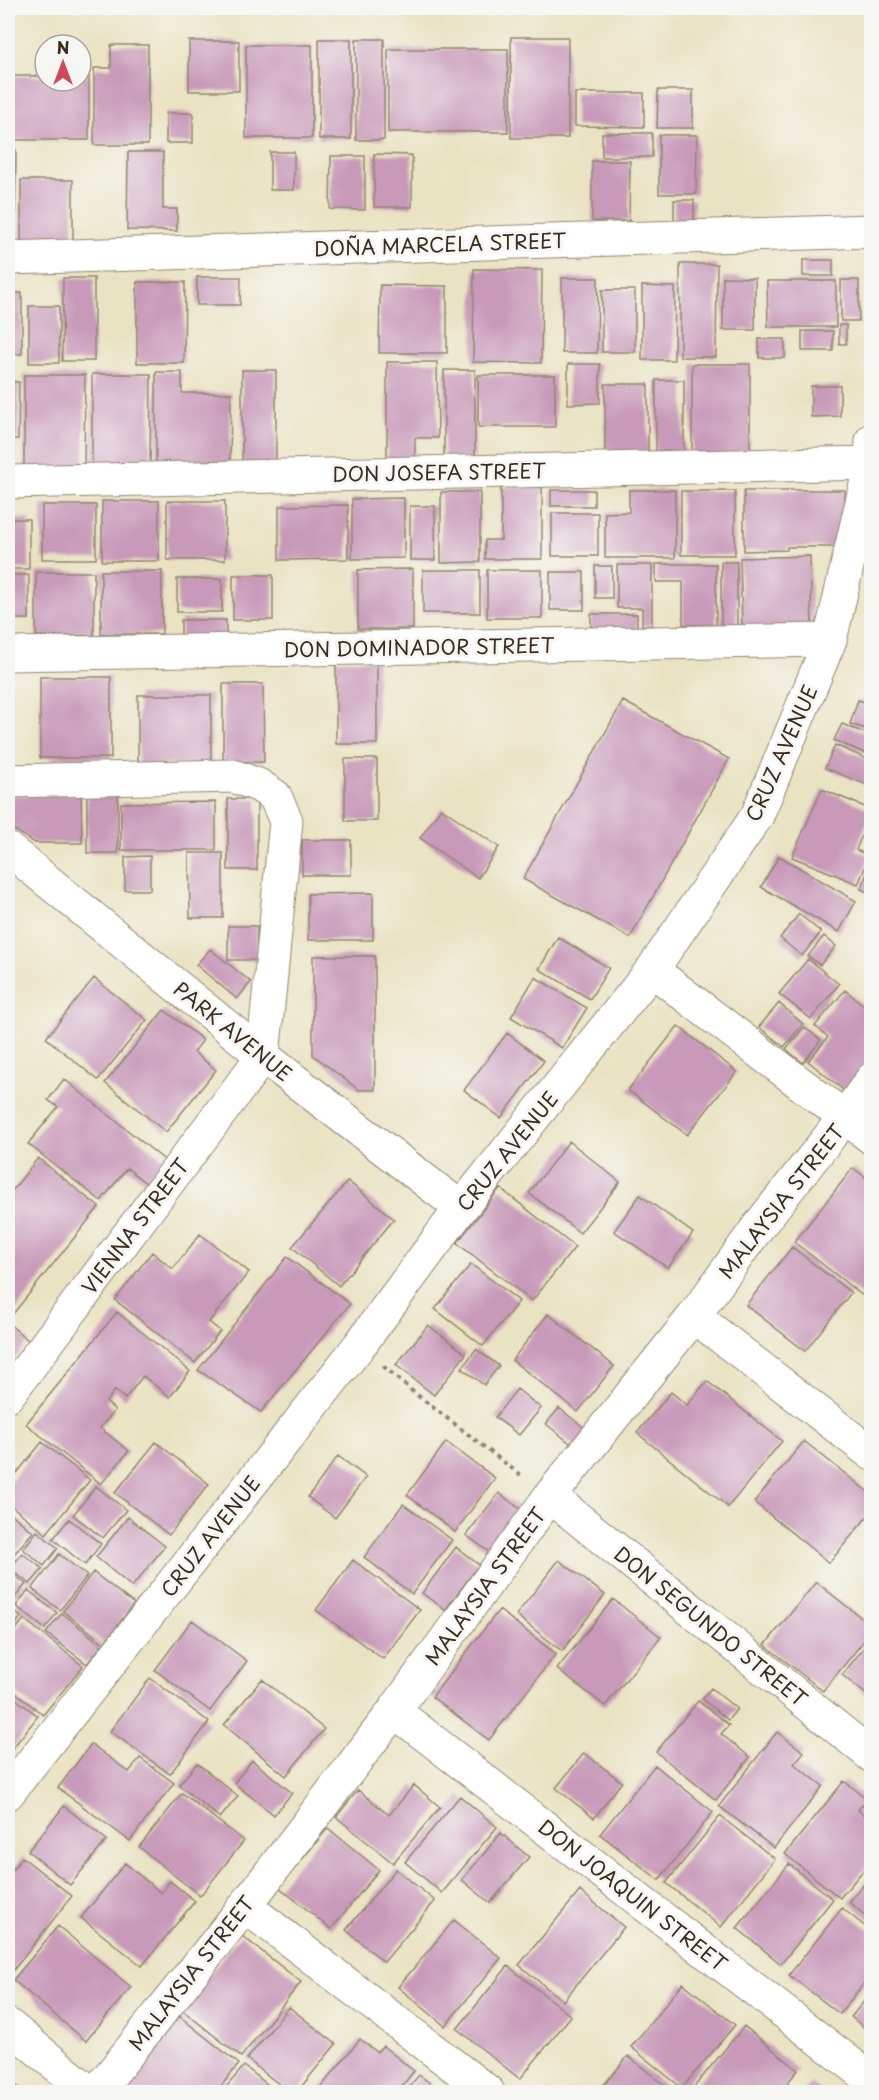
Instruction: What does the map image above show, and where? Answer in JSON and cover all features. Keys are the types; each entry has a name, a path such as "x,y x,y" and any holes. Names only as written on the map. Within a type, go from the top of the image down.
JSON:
{"street":[{"name":"DOÑA MARCELA STREET","path":"8,258 872,231"},
{"name":"CRUZ AVENUE","path":"8,1793 359,1346 461,1208 652,970 757,816 830,640 871,463 872,440"},
{"name":"DON JOSEFA STREET","path":"8,482 871,463"},
{"name":"DON DOMINADOR STREET","path":"8,654 830,640"},
{"path":"8,781 233,776 258,785 275,796 286,821 263,1056"},
{"name":"PARK AVENUE","path":"8,849 263,1056 461,1208"},
{"path":"652,970 872,1138"},
{"name":"VIENNA STREET","path":"8,1395 263,1056"},
{"name":"MALAYSIA STREET","path":"97,2092 245,1906 394,1711 550,1496 694,1316 758,1227 872,1079"},
{"path":"694,1316 872,1454"},
{"name":"DON SEGUNDO STREET","path":"550,1496 872,1756"},
{"name":"DON JOAQUIN STREET","path":"394,1711 872,2080"},
{"path":"245,1906 488,2092"},
{"path":"8,2025 89,2092"}],"path":[{"path":"359,1346 496,1458 550,1496"}],"building":[{"path":"511,37 568,37 568,138 511,138"},
{"path":"319,39 351,39 351,139 319,139"},
{"path":"356,39 384,39 384,140 356,140"},
{"path":"189,41 239,41 239,91 189,91"},
{"path":"111,45 148,45 148,145 94,145 94,68 111,68"},
{"path":"246,45 312,45 312,138 246,138"},
{"path":"388,49 508,49 508,132 388,132"},
{"path":"8,76 33,76 33,93 89,93 89,140 8,140"},
{"path":"658,90 693,90 693,128 657,128"},
{"path":"575,93 644,93 644,127 575,126"},
{"path":"166,113 193,113 193,143 166,143"},
{"path":"602,133 652,133 652,157 602,157"},
{"path":"659,135 697,135 696,194 659,194"},
{"path":"8,150 16,150 15,221 8,221"},
{"path":"128,152 163,152 163,209 177,209 177,231 127,230"},
{"path":"270,152 294,152 294,190 270,190"},
{"path":"374,154 412,155 412,207 374,207"},
{"path":"331,156 365,156 365,210 330,209"},
{"path":"592,161 630,161 629,221 592,221"},
{"path":"21,180 73,180 73,244 21,244"},
{"path":"674,200 694,200 694,228 674,228"},
{"path":"803,260 833,260 833,276 803,276"},
{"path":"680,264 717,264 716,357 680,357"},
{"path":"474,269 542,270 541,363 473,362"},
{"path":"197,277 241,277 240,305 197,305"},
{"path":"723,277 755,278 755,330 723,330"},
{"path":"63,278 94,278 94,361 62,361"},
{"path":"562,278 598,278 597,353 562,353"},
{"path":"841,280 859,280 859,321 841,321"},
{"path":"767,281 836,281 836,327 768,327"},
{"path":"137,282 185,282 184,363 137,363"},
{"path":"380,285 447,286 447,353 379,353"},
{"path":"642,286 675,287 674,360 642,360"},
{"path":"602,290 635,290 635,352 602,352"},
{"path":"8,293 22,293 22,354 8,354"},
{"path":"29,306 59,306 59,363 29,363"},
{"path":"839,325 846,325 846,344 839,344"},
{"path":"802,331 833,331 833,351 802,351"},
{"path":"759,339 785,339 785,358 759,358"},
{"path":"387,362 437,362 438,438 415,438 415,459 387,459"},
{"path":"568,364 600,364 600,403 568,404"},
{"path":"692,364 750,364 750,458 692,459"},
{"path":"242,370 276,370 276,470 242,469"},
{"path":"444,370 475,370 475,459 444,459"},
{"path":"156,372 182,372 182,393 231,393 230,470 156,469"},
{"path":"92,374 151,374 150,470 92,470"},
{"path":"24,375 85,375 84,468 24,468"},
{"path":"478,375 555,375 555,427 478,427"},
{"path":"656,380 684,380 684,458 656,458"},
{"path":"8,382 19,382 18,439 8,439"},
{"path":"605,384 648,384 648,460 605,460"},
{"path":"811,386 840,386 840,416 811,417"},
{"path":"501,487 542,487 542,559 485,559 485,540 501,540"},
{"path":"551,490 594,490 594,506 551,506"},
{"path":"629,490 675,490 675,558 605,558 605,513 629,512"},
{"path":"845,490 845,547 787,547 787,550 744,551 744,491"},
{"path":"681,491 735,491 735,555 681,555"},
{"path":"441,492 480,492 480,562 441,563"},
{"path":"404,498 404,558 352,559 352,499"},
{"path":"102,501 159,501 159,561 102,561"},
{"path":"167,501 225,501 225,560 167,560"},
{"path":"42,505 96,505 96,559 42,559"},
{"path":"348,505 348,559 279,560 279,506"},
{"path":"410,506 435,506 435,560 410,560"},
{"path":"552,513 598,513 598,556 552,556"},
{"path":"8,519 29,519 29,569 8,569"},
{"path":"810,556 812,627 742,629 740,558"},
{"path":"721,562 737,562 737,626 721,626"},
{"path":"656,564 716,564 716,625 683,625 683,582 656,582"},
{"path":"617,565 652,565 652,626 642,626 642,608 617,608"},
{"path":"595,566 612,566 612,598 595,598"},
{"path":"413,569 413,629 358,629 358,570"},
{"path":"423,570 480,570 480,613 423,613"},
{"path":"487,570 542,570 542,618 487,618"},
{"path":"101,571 162,571 162,634 101,634"},
{"path":"36,572 94,572 94,636 36,636"},
{"path":"550,572 584,572 584,610 550,610"},
{"path":"8,575 29,575 29,619 8,619"},
{"path":"233,575 273,575 273,620 233,620"},
{"path":"177,579 222,579 222,612 177,612"},
{"path":"591,614 637,614 637,631 591,631"},
{"path":"181,620 226,620 226,641 181,641"},
{"path":"336,660 377,660 377,744 336,744"},
{"path":"40,677 111,677 111,758 40,758"},
{"path":"223,684 263,684 264,762 223,762"},
{"path":"138,695 211,695 211,764 138,765"},
{"path":"872,696 872,731 850,724 858,700 869,703"},
{"path":"623,701 729,759 630,938 523,879"},
{"path":"842,724 872,736 872,756 834,740"},
{"path":"835,745 872,761 872,787 825,768"},
{"path":"345,759 377,759 377,821 345,821"},
{"path":"822,789 872,810 856,850 870,856 858,884 792,857"},
{"path":"81,794 82,843 35,843 8,826 8,795"},
{"path":"87,794 118,794 118,853 87,853"},
{"path":"228,799 257,799 257,870 228,870"},
{"path":"216,802 216,850 121,850 121,803"},
{"path":"441,808 499,847 478,878 420,838"},
{"path":"302,840 351,840 351,875 302,875"},
{"path":"189,853 223,853 223,918 190,918"},
{"path":"150,856 150,890 125,890 125,857"},
{"path":"779,856 856,901 839,932 761,887"},
{"path":"872,864 872,894 861,889"},
{"path":"373,893 373,940 308,940 308,894"},
{"path":"799,914 821,932 802,956 780,938"},
{"path":"228,926 257,926 257,960 228,960"},
{"path":"824,936 836,946 820,965 808,956"},
{"path":"558,937 609,968 590,999 539,969"},
{"path":"210,949 251,982 237,999 196,965"},
{"path":"313,956 375,956 375,1090 359,1090 313,1055"},
{"path":"808,959 839,984 811,1019 779,994"},
{"path":"535,977 587,1008 562,1048 511,1017"},
{"path":"94,978 147,1020 98,1080 46,1038"},
{"path":"845,990 872,1012 872,1063 847,1093 808,1061 828,1037 815,1026"},
{"path":"779,1003 803,1024 784,1047 759,1027"},
{"path":"164,1010 203,1040 194,1052 216,1070 166,1132 105,1083"},
{"path":"678,1026 737,1072 687,1135 628,1090"},
{"path":"804,1027 821,1040 803,1063 786,1049"},
{"path":"507,1033 544,1061 501,1118 464,1090"},
{"path":"64,1079 172,1166 153,1189 127,1168 101,1201 28,1144 58,1107 48,1100"},
{"path":"569,1141 620,1182 580,1233 529,1193"},
{"path":"38,1158 99,1207 8,1320 8,1196"},
{"path":"853,1168 872,1182 872,1303 794,1242"},
{"path":"348,1181 394,1219 339,1286 292,1247"},
{"path":"500,1188 575,1247 532,1301 457,1243"},
{"path":"640,1195 693,1233 668,1268 614,1231"},
{"path":"200,1234 249,1272 209,1322 220,1331 195,1363 115,1300 152,1252 173,1269"},
{"path":"792,1247 851,1293 805,1351 746,1305"},
{"path":"287,1257 350,1304 261,1412 198,1370"},
{"path":"471,1264 519,1301 483,1346 435,1309"},
{"path":"117,1312 190,1371 170,1397 143,1376 125,1399 115,1390 106,1402 115,1410 100,1428 129,1451 101,1484 26,1424"},
{"path":"548,1314 614,1366 578,1412 512,1360"},
{"path":"8,1323 29,1341 8,1368"},
{"path":"428,1325 466,1354 434,1395 396,1365"},
{"path":"476,1349 499,1366 484,1385 462,1368"},
{"path":"707,1381 782,1441 728,1507 637,1433 671,1392 687,1405"},
{"path":"517,1389 541,1408 519,1435 495,1417"},
{"path":"559,1408 592,1434 579,1450 546,1424"},
{"path":"804,1441 872,1495 872,1511 829,1563 754,1502"},
{"path":"42,1442 90,1480 46,1534 8,1503 8,1484"},
{"path":"156,1442 209,1484 169,1535 115,1493"},
{"path":"446,1442 495,1478 455,1532 407,1495"},
{"path":"338,1456 366,1477 335,1518 308,1497"},
{"path":"96,1486 126,1510 103,1538 73,1515"},
{"path":"499,1493 524,1512 492,1554 466,1535"},
{"path":"403,1504 452,1540 412,1594 364,1557"},
{"path":"8,1511 33,1532 9,1560 8,1559"},
{"path":"128,1517 165,1546 132,1587 96,1557"},
{"path":"69,1519 101,1544 85,1565 53,1539"},
{"path":"37,1531 58,1548 44,1566 23,1549"},
{"path":"456,1547 479,1565 445,1610 422,1593"},
{"path":"22,1553 43,1569 30,1584 10,1569"},
{"path":"59,1554 87,1576 60,1610 32,1589"},
{"path":"353,1560 420,1610 383,1659 316,1610"},
{"path":"559,1560 605,1595 562,1651 516,1615"},
{"path":"9,1571 26,1584 12,1601 8,1598"},
{"path":"93,1572 134,1604 104,1643 63,1611"},
{"path":"816,1582 872,1626 872,1631 823,1691 765,1645"},
{"path":"28,1590 57,1613 45,1629 16,1606"},
{"path":"613,1599 661,1637 605,1706 557,1669"},
{"path":"8,1607 21,1617 9,1633 8,1632"},
{"path":"499,1610 556,1654 489,1740 432,1697"},
{"path":"62,1613 102,1645 87,1664 46,1633"},
{"path":"24,1619 83,1666 43,1715 8,1686 8,1637"},
{"path":"192,1620 247,1661 210,1711 155,1670"},
{"path":"867,1644 872,1648 872,1699 842,1675"},
{"path":"150,1678 209,1722 170,1774 110,1731"},
{"path":"262,1679 324,1729 286,1776 224,1725"},
{"path":"711,1688 737,1709 728,1720 702,1699"},
{"path":"8,1693 38,1716 8,1754"},
{"path":"698,1701 729,1725 721,1734 750,1757 716,1800 656,1752"},
{"path":"777,1732 804,1752 794,1764 823,1786 774,1848 719,1806"},
{"path":"91,1744 129,1772 140,1758 174,1783 130,1841 58,1788"},
{"path":"584,1753 622,1782 594,1818 556,1788"},
{"path":"252,1760 292,1793 274,1815 234,1783"},
{"path":"197,1763 238,1796 220,1818 179,1785"},
{"path":"655,1765 713,1812 659,1880 600,1834"},
{"path":"844,1781 867,1799 858,1810 872,1822 872,1860 840,1898 785,1854"},
{"path":"414,1785 440,1807 393,1863 336,1817 358,1790 389,1815"},
{"path":"182,1793 244,1841 200,1896 139,1847"},
{"path":"460,1796 497,1827 442,1893 405,1862"},
{"path":"64,1806 107,1840 70,1885 28,1851"},
{"path":"720,1816 775,1859 721,1927 666,1883"},
{"path":"328,1828 379,1870 331,1929 279,1887"},
{"path":"501,1833 529,1857 490,1903 462,1880"},
{"path":"22,1857 72,1896 8,1977 8,1876"},
{"path":"125,1863 161,1893 170,1881 195,1901 142,1966 81,1918"},
{"path":"789,1864 833,1899 781,1964 737,1928"},
{"path":"396,1869 435,1901 384,1962 346,1930"},
{"path":"872,1875 872,1921 849,1902"},
{"path":"580,1891 624,1927 563,2001 519,1965"},
{"path":"842,1908 872,1932 872,1973 840,2014 789,1975"},
{"path":"454,1920 501,1958 445,2026 398,1987"},
{"path":"58,1926 131,1987 86,2041 13,1980"},
{"path":"241,1935 301,1982 241,2057 181,2009"},
{"path":"508,1966 571,2016 520,2079 457,2029"},
{"path":"683,1983 735,2025 682,2088 631,2047"},
{"path":"872,1992 872,2034 851,2017"},
{"path":"289,2007 336,2044 297,2092 289,2092 247,2059"},
{"path":"179,2016 239,2064 216,2092 127,2092 121,2088"},
{"path":"744,2026 798,2070 780,2092 690,2092"},
{"path":"360,2039 377,2052 383,2046 414,2071 397,2092 317,2092"},
{"path":"628,2056 673,2092 598,2092"},
{"path":"244,2066 277,2092 222,2092"},
{"path":"419,2075 442,2092 405,2092"},
{"path":"11,2082 25,2092 8,2092"},
{"path":"811,2083 823,2092 803,2092"}]}
